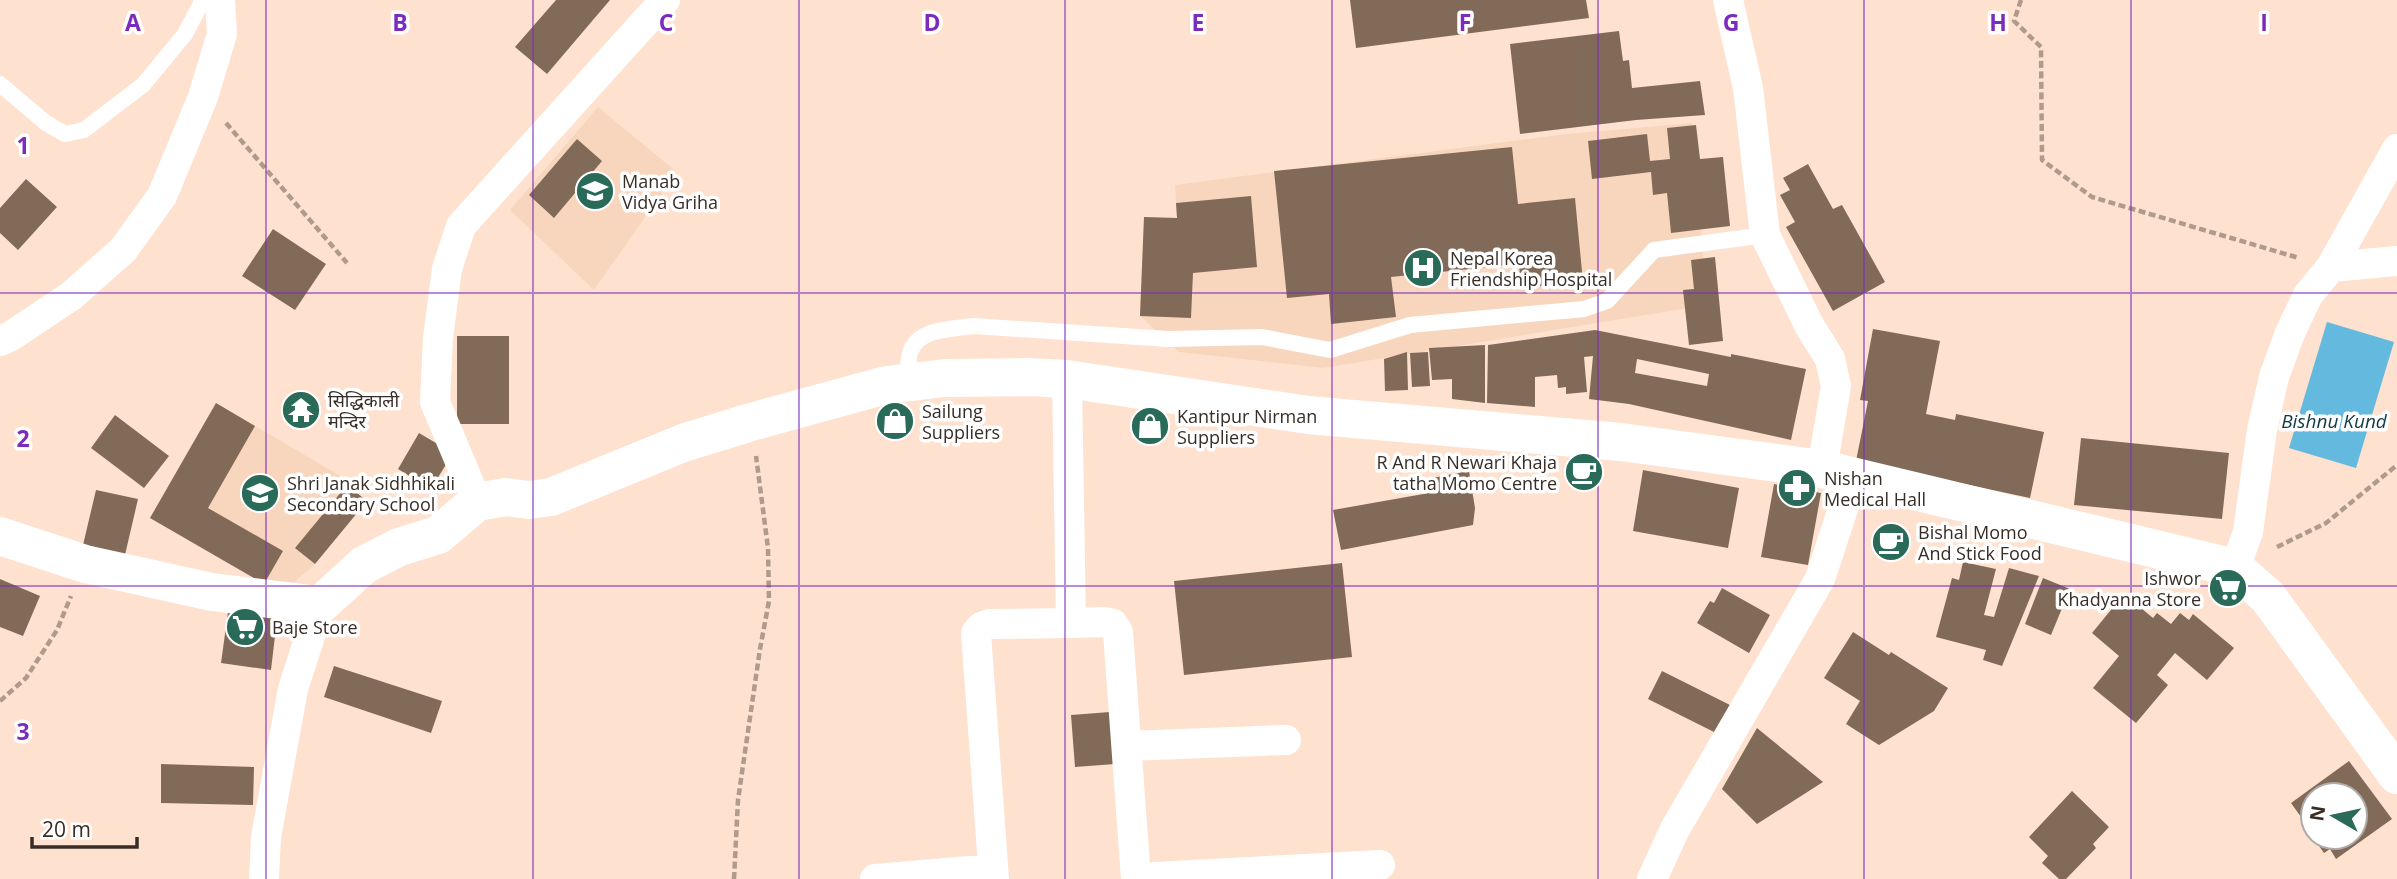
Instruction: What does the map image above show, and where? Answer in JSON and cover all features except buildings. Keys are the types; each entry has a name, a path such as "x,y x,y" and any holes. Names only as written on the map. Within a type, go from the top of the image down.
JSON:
{"main road":[{"path":"0,536 85,564 212,592 320,605 364,565 399,547 438,535 477,502 506,497 529,500 551,497 683,443 886,385 945,378 1067,379 1308,415 1621,442 1838,472 2235,568 2269,597 2397,775"}],"street":[{"path":"0,341 71,296 123,250 162,195 203,97 222,34 220,0"},
{"path":"477,502 435,402 438,338 447,269 461,226 665,0"},
{"path":"1652,879 1675,829 1820,579 1838,472 1836,386 1830,359 1809,325 1765,234 1748,88 1728,0"},
{"path":"2235,568 2248,532 2262,430 2274,377 2290,333 2308,295 2331,267 2397,149"},
{"path":"2331,267 2397,261"},
{"path":"1067,379 1071,623"},
{"path":"264,879 266,836 293,689 320,605"},
{"path":"875,879 994,874 976,633 989,624 1104,622 1113,624 1118,632 1136,878 1380,865"},
{"path":"1127,746 1286,740"}],"lane":[{"path":"0,84 46,123 65,134 84,130 143,85 185,34 203,0"},
{"path":"908,382 909,355 914,344 925,335 943,331 974,326 1168,339 1262,337 1330,350 1410,325 1584,309 1607,301 1654,250 1765,234"}],"path":[{"path":"2021,0 2014,21 2040,47 2042,160 2092,197 2331,267"},
{"path":"203,97 347,263"},
{"path":"734,879 738,800 769,601 768,548 751,422"},
{"path":"2235,568 2326,523 2397,465"},
{"path":"0,701 26,678 57,630 85,564"}],"shaded area":[{"name":"Manab Vidya Griha","path":"598,107 677,172 594,290 510,210"},
{"name":"Nepal Korea Friendship Hospital","path":"1692,123 1707,305 1323,368 1179,352 1140,316 1144,217 1177,218 1175,185 1566,134"},
{"name":"Shri Janak Sidhhikali Secondary School","path":"216,403 337,474 367,501 315,564 285,590 264,584 150,518"}],"water":[{"name":"Bishnu Kund","path":"2327,322 2394,342 2356,468 2289,448"}],"place":[{"name":"Manab Vidya Griha","path":"595,191"},
{"name":"Nepal Korea Friendship Hospital","path":"1423,268"},
{"name":"सिद्धिकाली मन्दिर","path":"301,410"},
{"name":"Sailung Suppliers","path":"895,421"},
{"name":"Kantipur Nirman Suppliers","path":"1150,426"},
{"name":"R And R Newari Khaja tatha Momo Centre","path":"1584,472"},
{"name":"Nishan Medical Hall","path":"1797,488"},
{"name":"Shri Janak Sidhhikali Secondary School","path":"260,493"},
{"name":"Bishal Momo And Stick Food","path":"1891,542"},
{"name":"Ishwor Khadyanna Store","path":"2228,588"},
{"name":"Baje Store","path":"245,627"}]}
